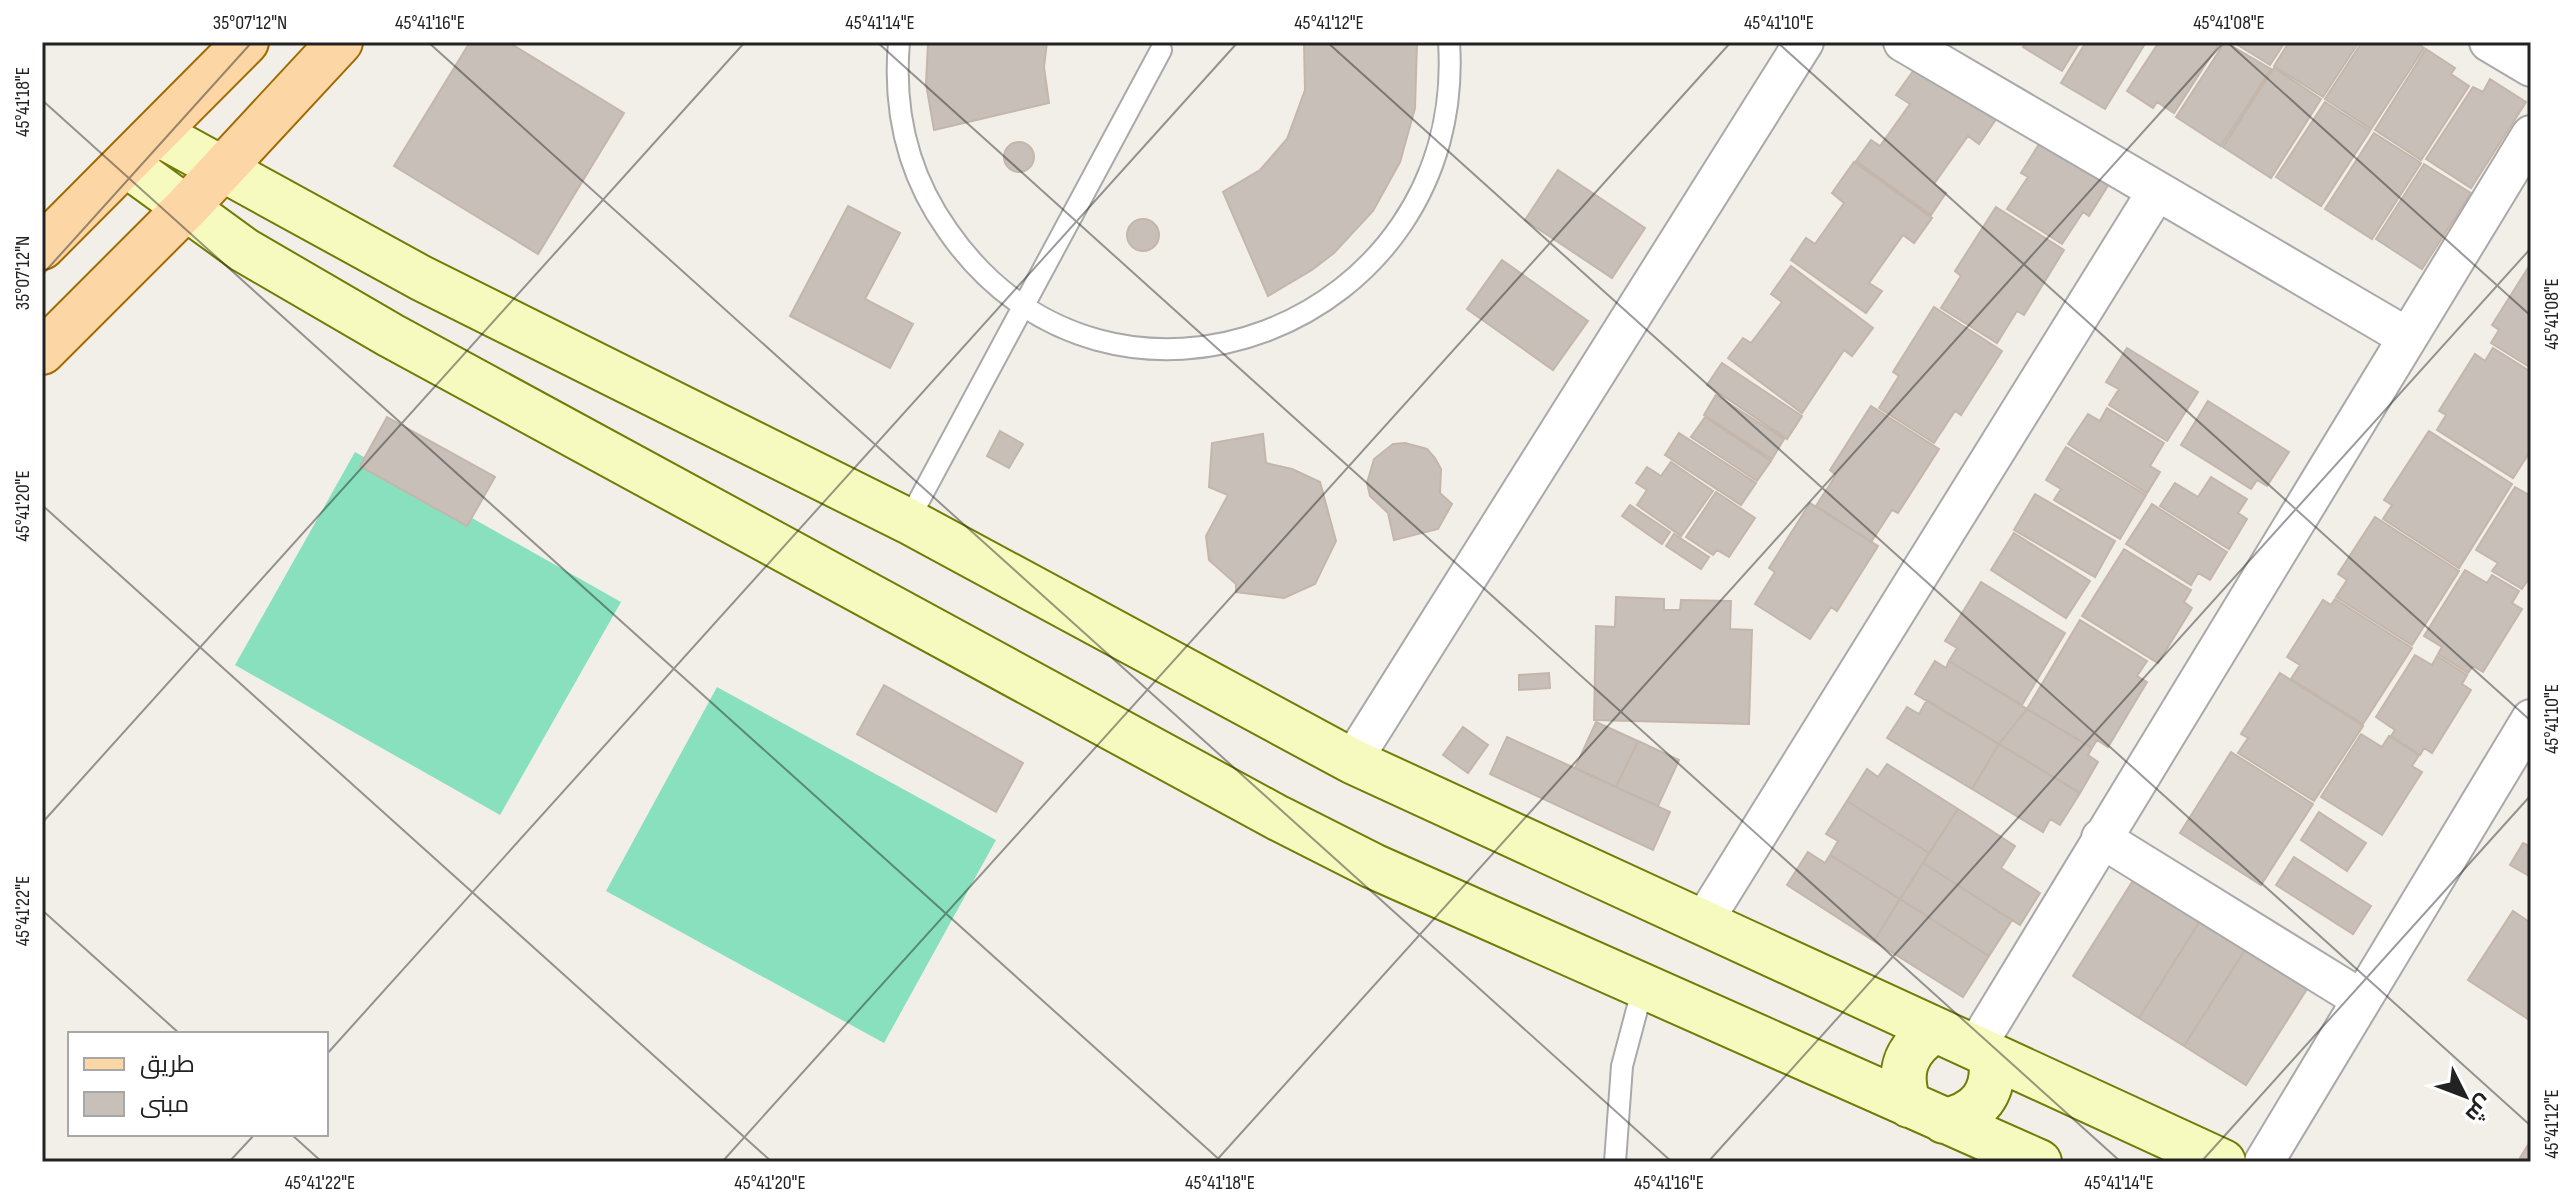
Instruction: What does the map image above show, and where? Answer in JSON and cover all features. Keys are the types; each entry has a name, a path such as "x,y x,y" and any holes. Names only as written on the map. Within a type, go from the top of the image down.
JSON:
{"main road":[{"path":"42,247 246,42"},
{"path":"42,352 186,208 340,42"},
{"path":"157,133 421,278 908,521 1352,761 2223,1162"},
{"path":"126,164 244,250 390,335 1278,818 1373,866 2039,1162"},
{"path":"390,335 421,278"},
{"path":"1934,1031 1914,1047 1903,1070 1903,1088 1926,1113 1962,1117 1978,1108 1989,1093 1994,1075 1983,1054"}],"street":[{"path":"1352,761 1804,42"},
{"path":"1903,42 2407,337"},
{"path":"2489,42 2531,67"},
{"path":"1983,1054 2101,838 2407,337 2525,158"},
{"path":"1703,922 2157,191"},
{"path":"2264,1162 2531,719"},
{"path":"2101,838 2361,999"}],"lane":[{"path":"899,42 898,98 903,129 922,188 936,215 974,265 1022,304 1077,331 1107,341 1169,348 1200,347 1261,334 1317,308 1369,266 1393,239 1429,177 1448,108 1449,42"},
{"path":"908,521 1161,50"},
{"path":"1615,1162 1622,1066 1643,987"}],"green space":[{"path":"355,452 621,602 500,815 235,665"},
{"path":"717,687 996,840 884,1043 606,891"}],"building":[{"path":"470,42 508,42 624,113 538,254 394,166"},
{"path":"928,42 1047,42 1044,67 1049,103 934,130 926,84"},
{"path":"1304,42 1417,42 1415,108 1400,162 1373,211 1334,253 1268,296 1223,192 1260,170 1287,139 1305,90"},
{"path":"2026,42 2080,42 2062,71 2023,47"},
{"path":"2086,42 2146,42 2105,109 2061,83"},
{"path":"2159,42 2220,42 2174,113 2157,102 2153,108 2127,91"},
{"path":"2225,42 2271,69 2221,146 2176,117"},
{"path":"2233,42 2285,42 2270,65"},
{"path":"2289,42 2359,42 2323,97 2274,66"},
{"path":"2362,42 2415,42 2424,48 2371,129 2325,99"},
{"path":"2426,49 2455,68 2451,74 2469,86 2421,160 2375,130"},
{"path":"1919,63 1997,118 1979,144 1968,136 1934,184 1946,193 1931,215 1856,161 1871,140 1880,146 1910,104 1896,95"},
{"path":"2274,68 2321,99 2271,178 2223,147"},
{"path":"2490,79 2526,102 2471,188 2426,159 2473,87 2483,92"},
{"path":"2325,102 2370,131 2321,206 2276,177"},
{"path":"2374,133 2421,163 2372,239 2325,209"},
{"path":"2041,141 2109,184 2089,216 2083,212 2062,244 2007,209 2028,177 2021,173"},
{"path":"1019,142 1030,146 1034,157 1030,168 1019,172 1008,168 1004,157 1008,146"},
{"path":"1854,162 1932,218 1914,243 1903,235 1869,283 1882,291 1866,313 1791,260 1806,238 1815,244 1844,203 1832,193"},
{"path":"2424,164 2471,193 2422,269 2376,239"},
{"path":"1558,170 1645,228 1612,278 1525,220"},
{"path":"848,206 900,233 865,299 913,324 890,368 790,316"},
{"path":"1996,207 2064,250 2024,315 2017,311 1997,343 1941,308 1961,276 1955,271"},
{"path":"1143,219 1154,224 1159,235 1154,246 1143,251 1132,246 1127,235 1132,224"},
{"path":"1502,260 1588,321 1553,370 1467,309"},
{"path":"1791,266 1873,328 1852,356 1844,350 1802,413 1728,358 1743,338 1751,343 1782,302 1771,294"},
{"path":"2528,268 2531,270 2531,368 2491,343 2499,330 2492,325"},
{"path":"1934,307 2002,351 1961,415 1955,411 1934,443 1879,408 1899,376 1893,372"},
{"path":"2127,348 2198,392 2167,441 2109,405 2119,389 2106,382"},
{"path":"2493,348 2531,372 2531,450 2513,478 2437,430 2446,415 2439,411 2475,354 2485,361"},
{"path":"1722,363 1802,416 1787,439 1707,385"},
{"path":"1716,395 1784,439 1772,459 1704,415"},
{"path":"2208,401 2289,452 2267,486 2257,480 2251,489 2181,445"},
{"path":"1871,406 1939,449 1898,513 1892,510 1871,542 1816,506 1836,475 1830,470"},
{"path":"2107,408 2164,443 2150,466 2160,472 2147,493 2068,444 2088,414 2100,421"},
{"path":"387,417 495,477 467,526 360,466"},
{"path":"1705,417 1771,461 1757,481 1691,437"},
{"path":"1000,431 1023,444 1009,468 987,456"},
{"path":"2429,431 2512,484 2459,568 2383,519 2392,505 2384,500"},
{"path":"1679,433 1756,483 1741,505 1665,455"},
{"path":"1263,434 1266,463 1292,469 1320,482 1336,541 1315,584 1284,598 1236,592 1236,584 1209,560 1206,536 1228,495 1209,487 1212,443"},
{"path":"1405,443 1427,449 1435,458 1441,469 1440,493 1452,504 1438,529 1394,540 1388,513 1370,496 1367,483 1374,459 1393,444"},
{"path":"2066,447 2146,495 2120,539 2054,500 2061,489 2046,480"},
{"path":"1671,462 1713,491 1681,536 1637,505 1647,490 1636,483 1647,467 1661,476"},
{"path":"2211,477 2247,499 2238,513 2247,519 2229,549 2160,506 2175,483 2198,497"},
{"path":"2515,487 2531,496 2531,583 2527,581 2522,589 2492,571 2498,563 2476,550"},
{"path":"1716,492 1755,518 1729,557 1717,550 1713,555 1686,537"},
{"path":"2035,494 2115,541 2095,577 2014,530"},
{"path":"1810,503 1878,546 1837,611 1831,607 1810,639 1755,604 1775,572 1769,568"},
{"path":"2152,504 2227,552 2210,580 2198,573 2191,585 2126,544"},
{"path":"1630,505 1670,532 1662,544 1622,516"},
{"path":"2375,517 2459,571 2412,645 2336,597 2347,580 2338,574"},
{"path":"2014,533 2090,581 2066,618 1991,570"},
{"path":"1674,534 1709,557 1701,569 1666,546"},
{"path":"2124,549 2191,590 2184,602 2192,608 2158,663 2082,616"},
{"path":"2465,570 2487,583 2492,575 2519,591 2512,603 2522,609 2483,672 2473,666 2468,673 2438,654 2442,647 2424,636"},
{"path":"1981,582 2065,633 2022,705 1949,661 1957,648 1945,641"},
{"path":"1616,597 1664,599 1664,610 1680,610 1681,600 1731,601 1730,629 1752,630 1749,724 1594,720 1596,626 1615,627"},
{"path":"2335,599 2412,648 2363,724 2291,679 2300,665 2287,657 2323,600 2331,605"},
{"path":"2080,620 2147,661 2137,676 2147,682 2108,747 2097,740 2092,748 2027,709"},
{"path":"2415,655 2432,665 2437,656 2467,675 2462,684 2471,690 2432,753 2424,748 2420,755 2391,736 2395,730 2376,717"},
{"path":"1935,661 1946,668 1949,661 2027,709 1999,744 1915,694"},
{"path":"1549,673 1550,688 1519,690 1519,675"},
{"path":"2280,673 2363,726 2314,801 2238,753 2248,738 2241,734"},
{"path":"884,685 1023,763 996,812 857,734"},
{"path":"1927,700 1999,744 1972,789 1887,738 1907,707 1919,714"},
{"path":"2027,709 2092,748 2088,755 2098,762 2080,793 1999,744"},
{"path":"1596,722 1638,741 1616,787 1575,768"},
{"path":"1463,727 1488,745 1468,773 1443,755"},
{"path":"2361,734 2382,747 2389,736 2419,755 2412,766 2422,772 2382,835 2321,797"},
{"path":"1507,737 1670,812 1653,850 1490,774"},
{"path":"1638,741 1679,760 1658,806 1616,787"},
{"path":"1999,744 2080,793 2060,825 2050,819 2043,832 1972,789"},
{"path":"2231,752 2313,804 2261,885 2180,833"},
{"path":"1887,764 1958,809 1929,853 1847,801 1867,769 1878,777"},
{"path":"1847,801 1929,853 1900,899 1830,855 1838,841 1826,834"},
{"path":"1958,809 2015,846 2001,868 2040,893 2020,925 1923,863"},
{"path":"2319,812 2366,843 2347,871 2301,840"},
{"path":"2523,843 2531,847 2531,877 2510,865"},
{"path":"1808,852 1825,863 1830,855 1900,899 1874,941 1787,885"},
{"path":"2294,857 2371,906 2353,934 2276,885"},
{"path":"1923,863 2012,920 1989,956 1900,899"},
{"path":"2134,879 2200,921 2139,1018 2073,976"},
{"path":"1900,899 1989,956 1963,997 1874,941"},
{"path":"2513,911 2531,923 2531,1021 2468,980"},
{"path":"2200,921 2245,950 2184,1046 2139,1018"},
{"path":"2245,950 2307,989 2246,1085 2184,1046"},
{"path":"2531,1140 2531,1162 2527,1162 2520,1158"}]}
